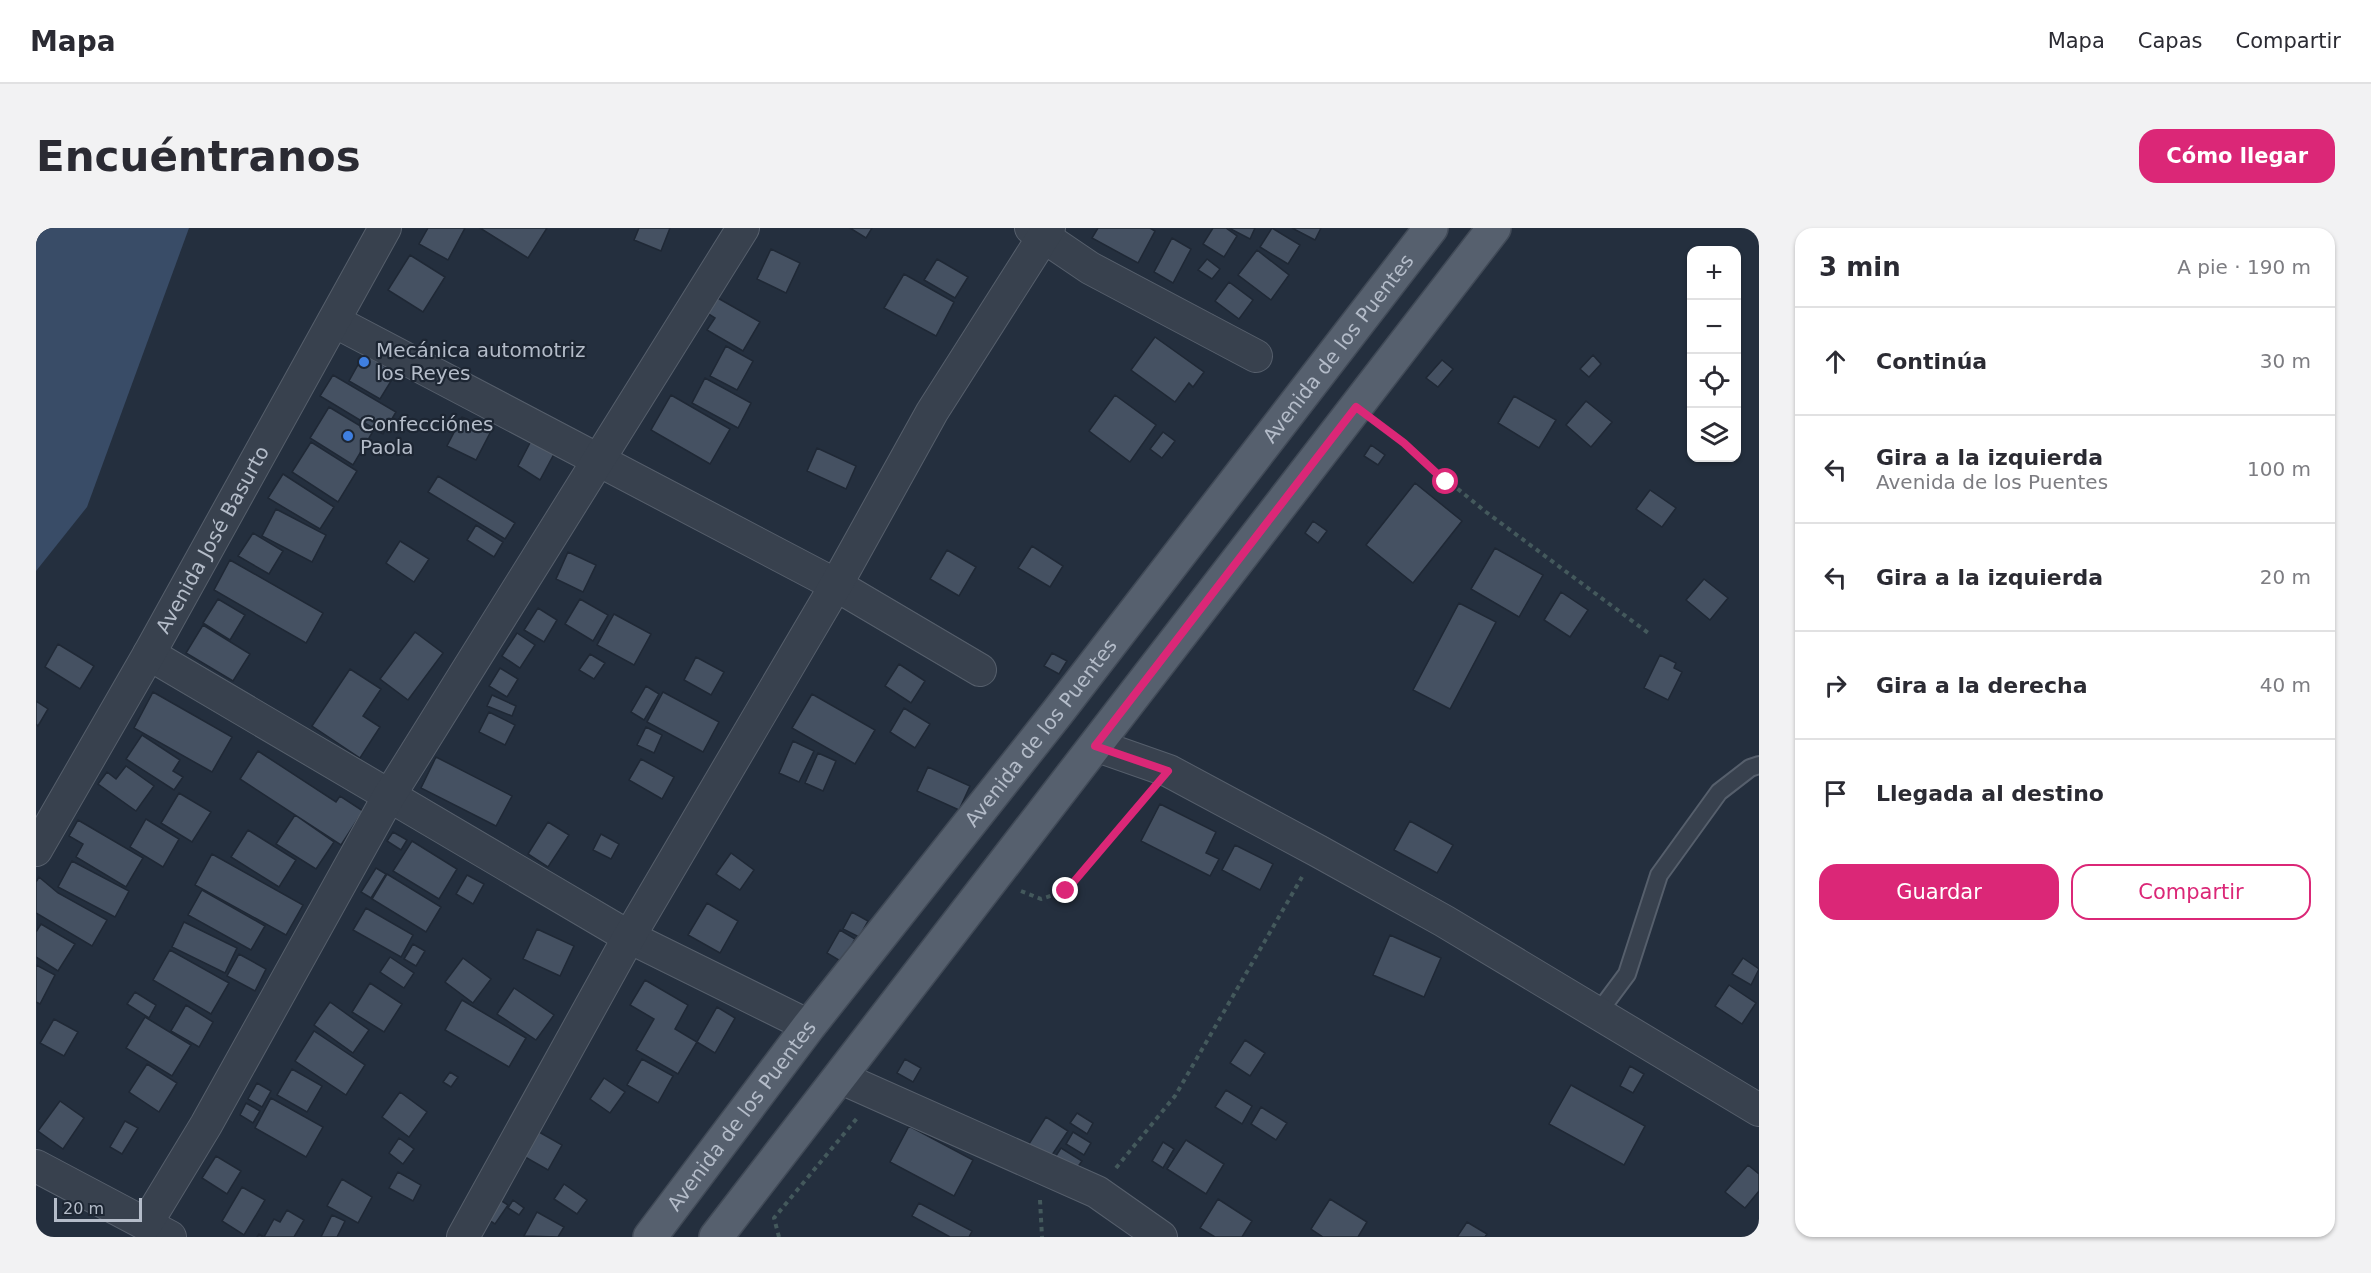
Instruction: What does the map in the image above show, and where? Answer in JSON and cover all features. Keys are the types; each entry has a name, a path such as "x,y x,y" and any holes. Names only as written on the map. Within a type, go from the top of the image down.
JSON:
{"main road":[{"name":"Avenida de los Puentes","path":"650,1237 809,1026 1050,722 1431,228"},
{"path":"716,1237 1494,228"}],"street":[{"name":"Avenida José Basurto","path":"36,850 149,654 386,228"},
{"path":"36,1166 158,1231 206,1125 389,796 742,228"},
{"path":"463,1237 629,937 836,585 932,412 1041,231 1090,268 1256,356"},
{"path":"334,321 836,585 980,670"},
{"path":"149,654 629,937 809,1026"},
{"path":"1095,746 1168,771 1318,851 1444,921 1759,1110"},
{"path":"839,1077 1097,1192 1161,1237"}],"lane":[{"path":"1598,1013 1627,974 1659,875 1719,792 1750,768 1759,765"}],"path":[{"path":"1356,407 1404,443 1486,512 1651,635"},
{"path":"993,878 1041,900 1066,891 1168,771"},
{"path":"1097,1192 1174,1096 1318,851"},
{"path":"779,1237 774,1218 878,1094"}],"water":[{"path":"36,228 189,228 87,507 36,571"}],"building":[{"path":"428,228 465,228 448,260 419,244"},
{"path":"480,228 547,228 528,258"},
{"path":"639,228 670,228 661,251 634,240"},
{"path":"850,228 872,228 866,238"},
{"path":"1098,228 1150,228 1155,231 1138,263 1092,238"},
{"path":"1213,228 1226,228 1237,236 1224,257 1203,244"},
{"path":"1229,228 1255,228 1250,239"},
{"path":"1272,228 1300,245 1288,264 1260,247"},
{"path":"1292,228 1321,228 1315,240"},
{"path":"1172,238 1191,249 1173,283 1154,272"},
{"path":"771,249 800,263 786,293 757,279"},
{"path":"1257,250 1289,275 1271,300 1238,275"},
{"path":"410,255 445,277 423,312 388,290"},
{"path":"937,259 968,277 955,298 924,280"},
{"path":"1207,259 1220,269 1212,279 1198,270"},
{"path":"904,274 954,302 936,336 884,308"},
{"path":"1229,282 1253,300 1239,319 1215,301"},
{"path":"716,297 760,322 743,351 707,330 715,318 707,313"},
{"path":"1155,337 1204,372 1193,387 1189,383 1175,402 1131,370"},
{"path":"726,346 753,361 737,390 710,376"},
{"path":"364,354 396,373 380,399 349,381"},
{"path":"1593,355 1601,364 1589,377 1580,369"},
{"path":"1442,360 1453,369 1438,387 1426,378"},
{"path":"333,375 396,412 383,434 320,396"},
{"path":"705,378 751,403 738,428 692,403"},
{"path":"671,395 730,429 710,464 651,430"},
{"path":"1115,395 1156,425 1130,462 1089,431"},
{"path":"1514,396 1556,420 1539,448 1498,423"},
{"path":"1586,401 1612,422 1591,447 1566,425"},
{"path":"329,407 372,433 353,465 310,438"},
{"path":"462,417 491,431 476,460 447,446"},
{"path":"1163,432 1175,441 1162,458 1150,449"},
{"path":"531,441 554,454 540,480 518,466"},
{"path":"311,442 357,471 338,502 292,472"},
{"path":"1371,445 1385,455 1378,465 1364,456"},
{"path":"817,448 856,466 846,489 807,471"},
{"path":"283,474 334,507 320,529 268,498"},
{"path":"438,476 515,523 505,539 428,492"},
{"path":"1415,483 1462,521 1413,583 1366,545"},
{"path":"1650,490 1676,508 1662,527 1636,509"},
{"path":"276,509 326,535 312,562 262,536"},
{"path":"1313,521 1327,531 1318,543 1305,533"},
{"path":"476,525 503,542 494,557 467,540"},
{"path":"253,533 283,551 269,574 238,556"},
{"path":"400,541 429,559 414,582 386,563"},
{"path":"1032,546 1063,566 1050,587 1018,568"},
{"path":"1495,548 1543,575 1519,617 1471,589"},
{"path":"947,550 976,567 959,596 930,579"},
{"path":"568,552 596,565 583,592 556,579"},
{"path":"230,560 323,613 306,643 214,590"},
{"path":"1704,579 1728,598 1710,620 1686,600"},
{"path":"1561,592 1588,610 1570,637 1544,620"},
{"path":"218,599 245,615 230,640 203,623"},
{"path":"580,599 608,615 593,641 565,624"},
{"path":"1459,603 1496,622 1450,709 1413,690"},
{"path":"538,608 557,620 544,642 524,630"},
{"path":"614,614 651,634 634,665 597,645"},
{"path":"203,625 250,654 233,681 186,653"},
{"path":"415,632 443,653 408,700 380,679"},
{"path":"517,633 535,645 520,668 502,656"},
{"path":"58,644 94,666 80,689 45,667"},
{"path":"1052,653 1067,661 1059,674 1044,666"},
{"path":"590,654 605,663 594,679 579,670"},
{"path":"1660,655 1676,663 1674,668 1682,672 1668,700 1644,688"},
{"path":"696,657 724,672 711,695 684,680"},
{"path":"899,664 925,681 911,703 885,686"},
{"path":"500,668 518,679 507,697 489,686"},
{"path":"350,669 381,689 363,716 380,727 360,758 312,726"},
{"path":"646,686 659,694 644,720 631,712"},
{"path":"153,692 232,737 212,772 134,728"},
{"path":"663,692 719,722 703,752 647,722"},
{"path":"812,694 875,730 855,764 792,728"},
{"path":"492,695 516,706 512,716 487,706"},
{"path":"36,701 48,709 38,726 36,724"},
{"path":"904,708 930,724 915,748 890,732"},
{"path":"489,712 515,725 505,745 479,732"},
{"path":"646,727 662,735 654,753 637,745"},
{"path":"142,735 180,760 173,771 183,777 174,790 126,759"},
{"path":"793,741 814,751 799,782 779,773"},
{"path":"258,751 336,802 340,796 363,811 341,845 240,779"},
{"path":"818,753 836,761 823,791 805,783"},
{"path":"436,757 512,796 496,826 421,788"},
{"path":"641,759 674,777 662,799 629,780"},
{"path":"126,766 154,786 136,811 98,784 107,772 116,779"},
{"path":"928,767 970,786 959,810 917,791"},
{"path":"179,793 211,812 192,842 161,823"},
{"path":"1160,804 1216,832 1206,853 1219,859 1210,876 1141,841"},
{"path":"295,815 334,842 316,869 276,844"},
{"path":"146,819 179,839 163,867 130,847"},
{"path":"78,820 143,858 126,887 76,857 83,844 69,836"},
{"path":"1410,821 1453,845 1437,873 1394,850"},
{"path":"548,822 569,835 548,867 528,854"},
{"path":"248,830 296,860 279,887 231,857"},
{"path":"393,832 407,840 401,850 387,841"},
{"path":"601,834 619,844 611,859 593,850"},
{"path":"412,841 457,869 439,899 393,871"},
{"path":"1235,845 1273,864 1260,890 1222,870"},
{"path":"731,853 754,870 740,890 716,874"},
{"path":"212,854 303,905 286,935 195,885"},
{"path":"72,861 129,891 115,917 58,887"},
{"path":"376,868 386,874 371,898 361,892"},
{"path":"387,874 441,907 426,932 372,899"},
{"path":"467,875 484,884 473,904 456,894"},
{"path":"39,877 58,893 107,920 92,946 36,913 36,882"},
{"path":"202,890 265,926 251,950 188,915"},
{"path":"707,903 738,921 720,953 688,935"},
{"path":"366,908 413,935 401,957 353,930"},
{"path":"852,912 868,921 859,937 843,929"},
{"path":"184,922 237,948 225,973 172,947"},
{"path":"41,924 75,944 58,971 36,957 36,932"},
{"path":"537,929 574,946 560,976 523,959"},
{"path":"840,930 855,939 842,962 827,953"},
{"path":"1390,935 1441,958 1424,997 1373,975"},
{"path":"413,944 425,951 416,966 404,959"},
{"path":"170,950 229,983 211,1014 153,980"},
{"path":"239,954 266,969 255,991 227,976"},
{"path":"390,957 414,973 404,988 380,972"},
{"path":"463,958 491,979 473,1003 445,982"},
{"path":"1743,958 1759,969 1751,985 1732,974"},
{"path":"36,965 55,975 40,1004 36,1002"},
{"path":"645,980 688,1005 675,1029 697,1042 678,1074 636,1050 654,1019 630,1005"},
{"path":"370,983 402,1004 384,1032 352,1012"},
{"path":"1729,985 1756,1003 1742,1024 1715,1006"},
{"path":"514,988 554,1015 536,1040 497,1014"},
{"path":"135,992 156,1005 149,1018 127,1004"},
{"path":"462,1000 526,1038 509,1067 445,1030"},
{"path":"330,1002 369,1030 353,1053 314,1025"},
{"path":"186,1005 213,1022 199,1047 171,1031"},
{"path":"717,1007 735,1018 715,1053 697,1042"},
{"path":"145,1017 191,1045 172,1076 126,1048"},
{"path":"54,1019 78,1032 64,1056 40,1043"},
{"path":"314,1031 365,1065 346,1095 295,1061"},
{"path":"1245,1040 1265,1053 1250,1076 1230,1063"},
{"path":"642,1059 673,1076 658,1103 627,1085"},
{"path":"905,1059 921,1068 913,1082 897,1073"},
{"path":"147,1064 177,1083 159,1112 129,1092"},
{"path":"1630,1066 1644,1074 1633,1093 1620,1086"},
{"path":"292,1069 322,1086 307,1112 277,1095"},
{"path":"450,1072 458,1077 451,1087 443,1082"},
{"path":"604,1078 625,1092 610,1113 590,1099"},
{"path":"257,1083 271,1091 262,1107 248,1099"},
{"path":"1571,1085 1645,1126 1624,1165 1549,1124"},
{"path":"1226,1090 1252,1106 1242,1124 1215,1107"},
{"path":"400,1092 427,1112 409,1137 382,1117"},
{"path":"271,1098 323,1127 306,1157 255,1128"},
{"path":"60,1101 84,1118 63,1149 38,1131"},
{"path":"246,1103 260,1111 253,1123 240,1115"},
{"path":"1261,1107 1287,1123 1276,1140 1251,1124"},
{"path":"1077,1113 1093,1123 1087,1134 1070,1123"},
{"path":"1046,1117 1068,1131 1048,1161 1027,1147"},
{"path":"125,1121 138,1128 122,1154 110,1147"},
{"path":"909,1126 973,1160 954,1196 890,1162"},
{"path":"532,1128 562,1145 548,1170 518,1153"},
{"path":"1073,1132 1091,1143 1084,1155 1066,1144"},
{"path":"399,1138 414,1149 403,1164 389,1153"},
{"path":"1186,1140 1224,1164 1206,1194 1167,1169"},
{"path":"1163,1142 1174,1149 1163,1168 1152,1161"},
{"path":"1061,1148 1082,1161 1072,1175 1052,1162"},
{"path":"216,1156 241,1171 227,1194 202,1178"},
{"path":"1748,1165 1759,1174 1759,1191 1745,1208 1725,1192"},
{"path":"398,1172 421,1185 413,1201 389,1188"},
{"path":"342,1179 372,1197 358,1223 327,1206"},
{"path":"564,1184 587,1200 577,1214 554,1199"},
{"path":"242,1187 265,1200 244,1235 222,1221"},
{"path":"494,1196 508,1205 495,1224 481,1215"},
{"path":"1218,1199 1252,1221 1242,1237 1215,1237 1200,1228"},
{"path":"1330,1199 1367,1222 1358,1237 1323,1237 1311,1229"},
{"path":"513,1200 524,1208 519,1215 508,1208"},
{"path":"919,1203 972,1231 969,1237 950,1237 912,1216"},
{"path":"287,1210 304,1220 294,1237 264,1237 274,1219 280,1222"},
{"path":"537,1212 564,1227 558,1237 524,1236"},
{"path":"332,1215 345,1221 337,1237 321,1237"},
{"path":"1467,1222 1487,1234 1485,1237 1457,1237"}],"place":[{"name":"Mecánica automotriz los Reyes","path":"364,362"},
{"name":"Confecciónes Paola","path":"348,436"}],"route":[{"path":"1066,891 1168,771 1095,746 1356,407 1404,443 1446,482"}]}
